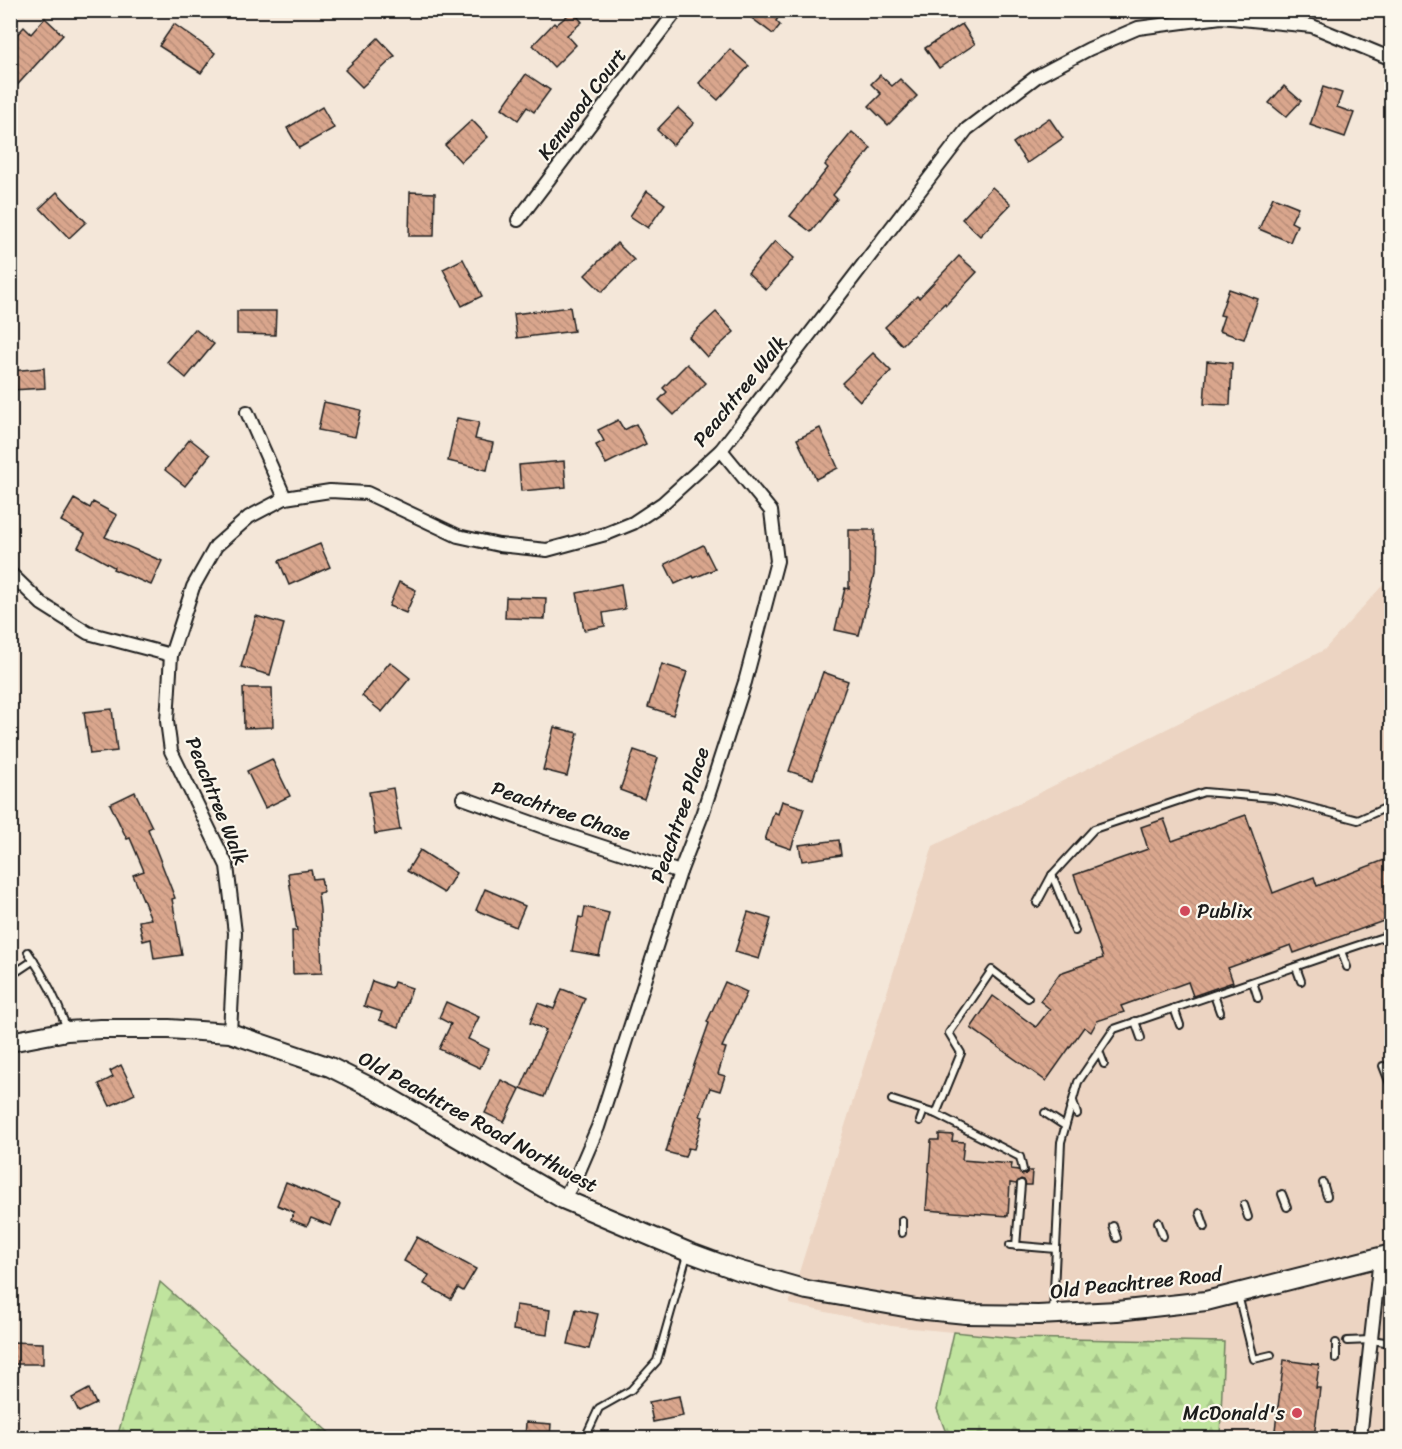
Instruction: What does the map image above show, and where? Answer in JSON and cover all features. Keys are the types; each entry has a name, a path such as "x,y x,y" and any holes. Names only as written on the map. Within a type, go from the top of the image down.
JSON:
{"main road":[{"name":"Old Peachtree Road Northwest","path":"10,1042 67,1031 169,1029 230,1033 330,1067 378,1091 563,1198 688,1252 737,1270 807,1290 916,1309"},
{"name":"Old Peachtree Road","path":"916,1309 966,1314 1053,1315 1117,1311 1206,1301 1386,1256"}],"street":[{"name":"Kenwood Court","path":"518,220 677,10"},
{"name":"Peachtree Walk","path":"230,1033 235,933 226,866 171,751 167,721 171,655 194,587 216,546 249,517 285,498 330,491 367,493 458,536 499,546 547,550 606,534 633,523 663,503 721,450 967,129 1036,77 1089,49 1138,28 1221,17 1312,26 1392,59"},
{"path":"247,412 285,498"},
{"name":"Peachtree Place","path":"563,1198 576,1178 598,1127 680,872 702,815 745,682 777,561 771,511 721,450"},
{"path":"10,573 42,604 88,633 171,655"},
{"name":"Peachtree Chase","path":"464,798 680,872"},
{"path":"1360,1438 1371,1340 1386,1256"}],"lane":[{"path":"1037,903 1052,875 1094,829 1204,792 1274,798 1358,820 1392,805"},
{"path":"1052,875 1075,931"},
{"path":"1053,1315 1061,1142 1078,1082 1114,1029 1389,935 1392,950"},
{"path":"1341,951 1347,967"},
{"path":"28,952 60,1006 67,1031"},
{"path":"10,976 34,960"},
{"path":"1296,967 1301,981"},
{"path":"936,1114 961,1053 949,1033 992,970 1028,998"},
{"path":"1253,982 1258,998"},
{"path":"1214,995 1220,1012"},
{"path":"1174,1008 1180,1025"},
{"path":"1135,1021 1141,1038"},
{"path":"1099,1051 1104,1064"},
{"path":"1383,1066 1389,1075 1392,1089"},
{"path":"1073,1100 1077,1114"},
{"path":"892,1101 936,1114 1020,1157 1023,1170"},
{"path":"920,1121 924,1110"},
{"path":"1045,1113 1065,1126"},
{"path":"1021,1184 1013,1245 1056,1249"},
{"path":"1323,1184 1327,1196"},
{"path":"1282,1194 1287,1207"},
{"path":"1244,1205 1248,1216"},
{"path":"1200,1213 1205,1227"},
{"path":"902,1220 902,1233"},
{"path":"1158,1222 1163,1236"},
{"path":"1113,1226 1117,1238"},
{"path":"585,1438 600,1408 631,1390 657,1361 688,1252"},
{"path":"1238,1294 1254,1359 1271,1355"},
{"path":"1347,1341 1371,1340 1392,1343"},
{"path":"1336,1343 1336,1359"}],"shaded area":[{"path":"1391,576 1391,1438 1220,1438 1224,1342 1014,1338 891,1326 789,1304 933,846 1324,650"}],"green space":[{"path":"160,1282 335,1438 117,1438"},
{"path":"954,1332 1014,1338 1224,1342 1220,1438 948,1438 937,1409"}],"building":[{"path":"741,10 783,10 776,21 780,25 773,34"},
{"path":"573,11 582,22 567,35 576,45 554,67 533,45 554,23 556,25"},
{"path":"45,18 63,35 10,93 10,42 24,27 31,34"},
{"path":"174,24 215,53 201,73 159,46"},
{"path":"962,24 975,44 939,68 925,48"},
{"path":"378,38 395,56 362,87 345,70"},
{"path":"730,49 749,66 718,100 699,83"},
{"path":"526,74 550,90 534,112 527,107 518,120 502,108"},
{"path":"880,75 892,86 900,79 917,96 888,125 869,106 881,94 871,84"},
{"path":"1284,86 1301,101 1286,117 1269,103"},
{"path":"1323,87 1342,93 1337,107 1354,113 1345,137 1310,125"},
{"path":"322,107 334,128 299,148 287,128"},
{"path":"678,108 694,123 673,145 657,130"},
{"path":"1049,118 1063,138 1027,163 1013,143"},
{"path":"472,120 488,137 461,162 445,145"},
{"path":"852,132 871,148 833,195 837,199 811,232 790,216 828,168 825,165"},
{"path":"992,187 1011,204 980,236 962,219"},
{"path":"647,191 665,204 648,228 630,216"},
{"path":"57,192 86,222 69,238 40,208"},
{"path":"410,192 435,193 434,236 409,236"},
{"path":"1273,197 1298,207 1291,222 1297,225 1290,242 1259,229"},
{"path":"775,241 794,258 766,290 748,273"},
{"path":"617,243 634,260 602,292 585,275"},
{"path":"959,256 977,272 946,305 945,303 902,345 885,327 917,296 919,298"},
{"path":"463,259 482,296 462,306 443,269"},
{"path":"1229,289 1258,299 1244,339 1219,331 1224,316 1220,315"},
{"path":"570,307 574,331 517,338 514,314"},
{"path":"237,311 276,311 275,335 237,334"},
{"path":"716,312 734,332 707,357 689,337"},
{"path":"195,329 214,344 186,378 167,362"},
{"path":"873,353 891,371 860,401 842,383"},
{"path":"1207,361 1232,363 1230,405 1204,404"},
{"path":"687,364 706,383 674,415 659,400 667,392 663,388"},
{"path":"44,368 45,388 12,390 11,371"},
{"path":"324,402 361,410 355,437 318,430"},
{"path":"457,418 479,422 475,439 493,443 487,470 448,461"},
{"path":"618,420 624,430 636,424 646,444 606,464 596,445 604,441 598,430"},
{"path":"820,428 838,468 816,479 797,439"},
{"path":"190,439 210,455 185,486 165,470"},
{"path":"564,461 566,487 521,491 519,465"},
{"path":"74,499 90,508 93,502 117,515 105,537 162,561 151,585 113,569 114,567 78,547 85,534 61,521"},
{"path":"849,530 875,530 874,575 859,635 835,630 845,588 849,589"},
{"path":"320,544 330,567 289,585 279,561"},
{"path":"703,545 715,569 675,584 665,564"},
{"path":"399,582 416,590 406,613 389,606"},
{"path":"621,584 625,609 603,613 605,626 584,630 577,593"},
{"path":"506,597 546,598 545,619 505,618"},
{"path":"256,616 284,624 270,675 241,667"},
{"path":"390,662 410,678 382,712 362,696"},
{"path":"662,664 687,672 673,715 648,707"},
{"path":"823,672 848,681 813,779 789,771"},
{"path":"243,688 272,688 273,727 244,728"},
{"path":"112,709 117,751 90,754 84,712"},
{"path":"554,727 578,733 567,776 543,770"},
{"path":"634,750 658,758 644,799 620,790"},
{"path":"272,759 290,796 265,808 247,771"},
{"path":"393,788 400,830 375,834 369,792"},
{"path":"135,792 152,827 148,829 175,898 172,899 182,955 154,959 151,939 143,941 139,921 151,919 133,875 144,871 130,838 127,839 110,804"},
{"path":"782,801 804,808 791,849 765,840 774,812 778,814"},
{"path":"1246,815 1273,893 1314,877 1317,886 1392,857 1392,918 1294,953 1291,945 1228,968 1233,982 1193,996 1188,982 1121,1006 1124,1012 1097,1021 1091,1032 1084,1027 1046,1081 971,1028 993,996 1036,1027 1050,1009 1040,1001 1060,973 1103,958 1074,875 1148,849 1141,827 1164,819 1172,841"},
{"path":"839,840 841,855 802,861 799,845"},
{"path":"420,850 456,873 444,893 407,871"},
{"path":"311,870 313,879 321,878 324,892 318,893 322,973 293,974 292,931 297,931 288,873"},
{"path":"485,889 525,906 516,927 476,910"},
{"path":"585,907 609,913 599,956 572,951 579,917 583,918"},
{"path":"748,912 771,919 759,959 735,952"},
{"path":"372,981 392,988 394,982 412,988 399,1027 379,1020 382,1012 364,1006"},
{"path":"725,982 747,992 722,1047 726,1048 718,1074 725,1076 720,1091 710,1088 700,1116 703,1117 694,1149 688,1148 685,1157 666,1152 678,1110 709,1023 707,1022"},
{"path":"562,989 585,998 544,1097 521,1088 546,1030 530,1023 538,1003 554,1009"},
{"path":"446,1002 479,1017 468,1039 489,1049 480,1068 439,1049 451,1024 439,1018"},
{"path":"121,1065 135,1094 110,1106 99,1084 113,1077 110,1071"},
{"path":"501,1080 520,1089 504,1122 485,1113"},
{"path":"939,1134 953,1135 952,1141 964,1142 962,1160 1012,1164 1011,1169 1018,1170 1022,1175 1032,1171 1031,1185 1026,1185 1021,1179 1016,1184 1010,1183 1008,1216 926,1210 931,1140 939,1140"},
{"path":"286,1182 340,1204 331,1226 311,1218 307,1226 291,1220 294,1212 277,1205"},
{"path":"417,1237 476,1269 463,1291 458,1288 451,1299 424,1284 429,1275 404,1261"},
{"path":"516,1305 550,1310 547,1335 513,1330"},
{"path":"576,1309 598,1314 589,1349 568,1344"},
{"path":"10,1342 43,1343 43,1364 10,1364"},
{"name":"McDonald's","path":"1284,1360 1319,1365 1316,1388 1320,1388 1314,1438 1274,1438"},
{"path":"89,1389 96,1404 79,1412 72,1398"},
{"path":"679,1396 683,1416 653,1422 649,1402"},
{"path":"526,1422 551,1424 550,1438 525,1438"}],"place":[{"name":"Publix","path":"1185,911"},
{"name":"McDonald's","path":"1297,1413"}]}
